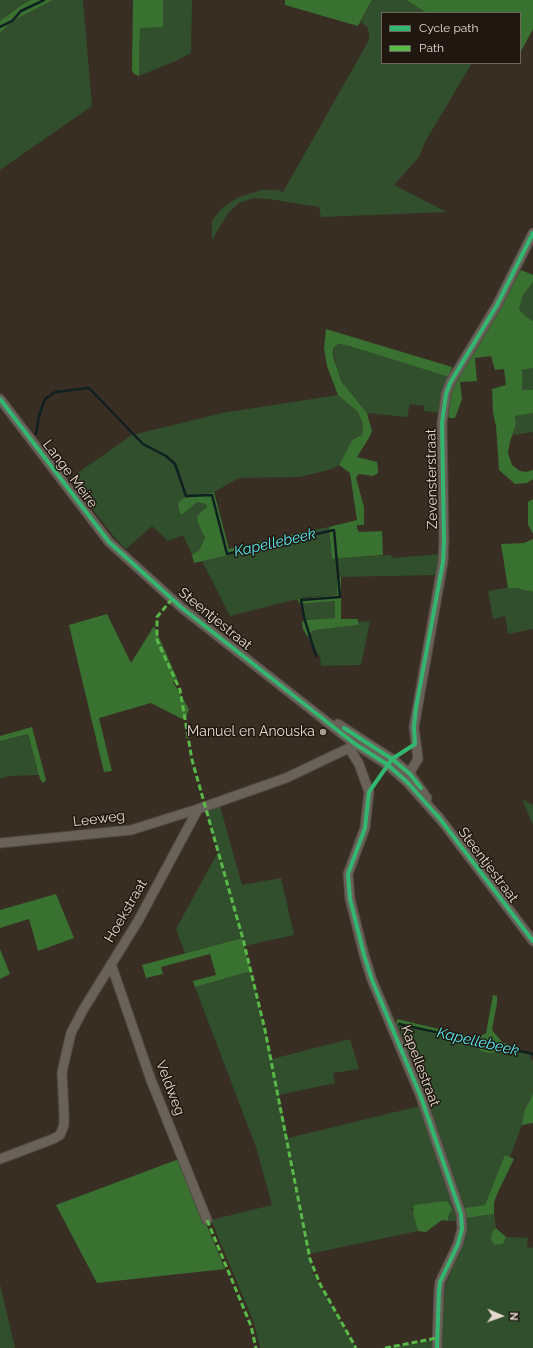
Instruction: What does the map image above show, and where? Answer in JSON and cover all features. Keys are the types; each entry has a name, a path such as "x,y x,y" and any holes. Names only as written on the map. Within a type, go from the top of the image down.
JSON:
{"street":[{"name":"Zevensterstraat","path":"407,777 418,759 414,727 442,562 444,540 442,423 446,394 450,383 497,305 533,233"},
{"name":"Lange Meire","path":"0,399 108,542 126,559"},
{"name":"Steentjestraat","path":"126,559 182,608 355,744 407,777 533,941"},
{"path":"198,809 286,778 355,744"},
{"name":"Kapellestraat","path":"355,744 359,764 369,792 365,828 348,874 350,899 362,948 372,980 421,1097 461,1214 462,1230 458,1244 440,1282 437,1348"},
{"name":"Leeweg","path":"0,843 124,831 198,809"},
{"name":"Hoekstraat","path":"0,1159 60,1135 64,1125 62,1072 71,1033 83,1010 138,921 198,809"},
{"name":"Veldweg","path":"111,964 151,1080 207,1220"}],"green space":[{"path":"0,0 31,0 20,5 0,21"},
{"path":"31,0 53,0 14,20 0,33 0,21 21,5"},
{"path":"53,0 83,0 92,106 0,170 0,33 14,20"},
{"path":"133,0 163,0 163,27 140,28 139,76 134,74 132,70"},
{"path":"163,0 192,0 191,53 139,76 140,27 163,27"},
{"path":"285,0 372,0 358,26 285,5"},
{"path":"372,0 406,0 425,12 381,12 381,64 471,64 425,142 419,157 394,185 447,212 321,217 319,207 253,198 239,203 228,213 212,240 212,221 222,208 239,197 262,190 278,190 283,192 369,40 369,32 367,27 361,22"},
{"path":"406,0 533,0 533,29 521,51 521,12 425,12"},
{"path":"521,270 533,275 533,282 523,295 519,309 525,316 533,321 533,368 522,370 522,390 533,390 533,413 515,416 516,424 508,453 512,465 520,471 526,472 533,470 533,479 527,483 515,484 499,470 492,389 506,385 504,369 495,370 491,356 475,358 477,381 460,382 462,399 455,418 450,418 446,414 450,396 457,380"},
{"path":"533,282 533,321 525,316 519,309 523,295"},
{"path":"326,329 452,367 449,377 346,345 338,344 333,348 333,356 341,381 367,413 372,431 357,457 377,462 378,467 378,473 373,476 359,474 356,478 364,507 364,525 357,525 357,528 359,532 382,531 383,555 332,559 329,527 357,520 350,473 339,465 352,440 362,435 363,424 358,412 338,395 327,366 324,348"},
{"path":"337,344 346,345 449,377 440,413 424,411 424,406 410,404 407,417 367,413 341,381 337,371 333,348"},
{"path":"533,368 533,390 522,390 522,370"},
{"path":"338,395 358,412 363,424 362,435 352,440 339,465 332,469 300,477 239,478 214,492 184,498 183,514 197,502 205,504 207,507 202,512 198,523 205,538 199,550 192,555 183,535 168,541 152,526 126,549 115,538 69,479 132,435 222,413"},
{"path":"533,413 533,432 513,435 516,424 515,416"},
{"path":"214,492 229,549 312,530 314,535 194,563 192,555 199,550 205,538 198,523 197,516 207,507 205,504 197,502 183,514 180,514 178,503 184,498"},
{"path":"533,499 533,534 528,525 528,502"},
{"path":"329,527 332,559 391,555 392,558 440,554 436,575 337,577 337,595 305,597 230,616 202,561 313,535 312,530"},
{"path":"533,539 533,592 516,588 508,588 501,544 524,543"},
{"path":"337,577 341,577 341,619 358,619 358,625 314,630 307,636 303,629 302,622 305,620 335,618 335,601 300,604 297,599 337,595"},
{"path":"511,587 533,592 533,629 508,634 505,616 493,619 488,591"},
{"path":"335,601 336,618 305,620 300,604"},
{"path":"107,614 131,663 154,626 177,678 173,682 189,709 186,718 182,719 151,703 99,718 112,771 104,772 69,625"},
{"path":"370,621 361,665 321,666 320,657 307,636 314,630 358,625 358,622"},
{"path":"32,727 46,780 43,783 40,779 28,734 0,741 0,736"},
{"path":"28,734 39,775 8,776 0,779 0,741"},
{"path":"522,799 533,805 533,825"},
{"path":"220,806 242,885 281,878 294,935 244,946 242,938 185,953 176,929 218,852 206,810"},
{"path":"56,894 74,938 38,951 29,919 0,928 0,910"},
{"path":"242,938 251,971 195,987 193,981 216,975 210,954 161,967 163,974 146,978 142,965"},
{"path":"0,949 10,974 0,979"},
{"path":"251,971 272,1059 350,1039 359,1069 333,1073 335,1083 279,1095 288,1138 420,1106 458,1217 457,1221 448,1221 451,1214 412,1208 418,1231 309,1254 313,1273 356,1348 260,1348 254,1323 211,1220 272,1205 256,1147 195,987"},
{"path":"493,995 497,996 497,1003 492,1030 503,1043 508,1044 509,1049 504,1052 489,1053 480,1051 478,1044 396,1025 397,1019 477,1038 486,1033"},
{"path":"396,1025 478,1044 480,1051 489,1053 504,1052 509,1049 532,1053 530,1059 533,1060 533,1093 524,1112 522,1125 510,1157 506,1155 485,1205 463,1208"},
{"path":"533,1093 533,1123 522,1125 524,1112"},
{"path":"505,1155 514,1159 497,1194 494,1203 494,1214 466,1218 463,1208 485,1205"},
{"path":"179,1159 225,1269 97,1283 56,1205"},
{"path":"447,1201 452,1209 448,1221 442,1220 426,1232 418,1231 413,1213 414,1205"},
{"path":"494,1214 496,1228 492,1232 503,1244 506,1237 528,1238 527,1247 533,1248 533,1348 442,1348 443,1291 464,1240 467,1229 466,1218"},
{"path":"496,1228 506,1237 503,1244 495,1245 491,1240 492,1232"},
{"path":"0,1284 15,1348 0,1348"},
{"path":"433,1340 433,1348 382,1348"}],"waterway":[{"path":"0,27 12,21 21,11 44,0"},
{"name":"Kapellebeek","path":"36,434 39,416 45,399 55,392 89,388 143,444 166,456 175,464 186,496 212,495 227,554 334,530 340,597 301,600 304,617 316,656"},
{"name":"Kapellebeek","path":"399,1024 533,1054"}],"marked path":[{"path":"172,599 157,617 157,640 180,690 192,760 243,939 265,1030 310,1259 320,1284 356,1348"},
{"path":"207,1220 251,1326 256,1348"},
{"path":"385,1348 437,1338"}],"cycle path":[{"path":"437,1348 440,1282 458,1244 462,1229 461,1214 421,1097 372,980 350,899 348,874 365,828 369,792 392,759 415,744 414,727 416,708 443,562 442,423 446,394 450,383 497,305 533,233"},
{"path":"0,399 109,542 182,608 355,744 388,765 408,783 441,820"},
{"path":"344,728 392,759 410,774 421,788"},
{"path":"437,815 533,941"}],"place":[{"name":"Manuel en Anouska","path":"323,732"}]}
